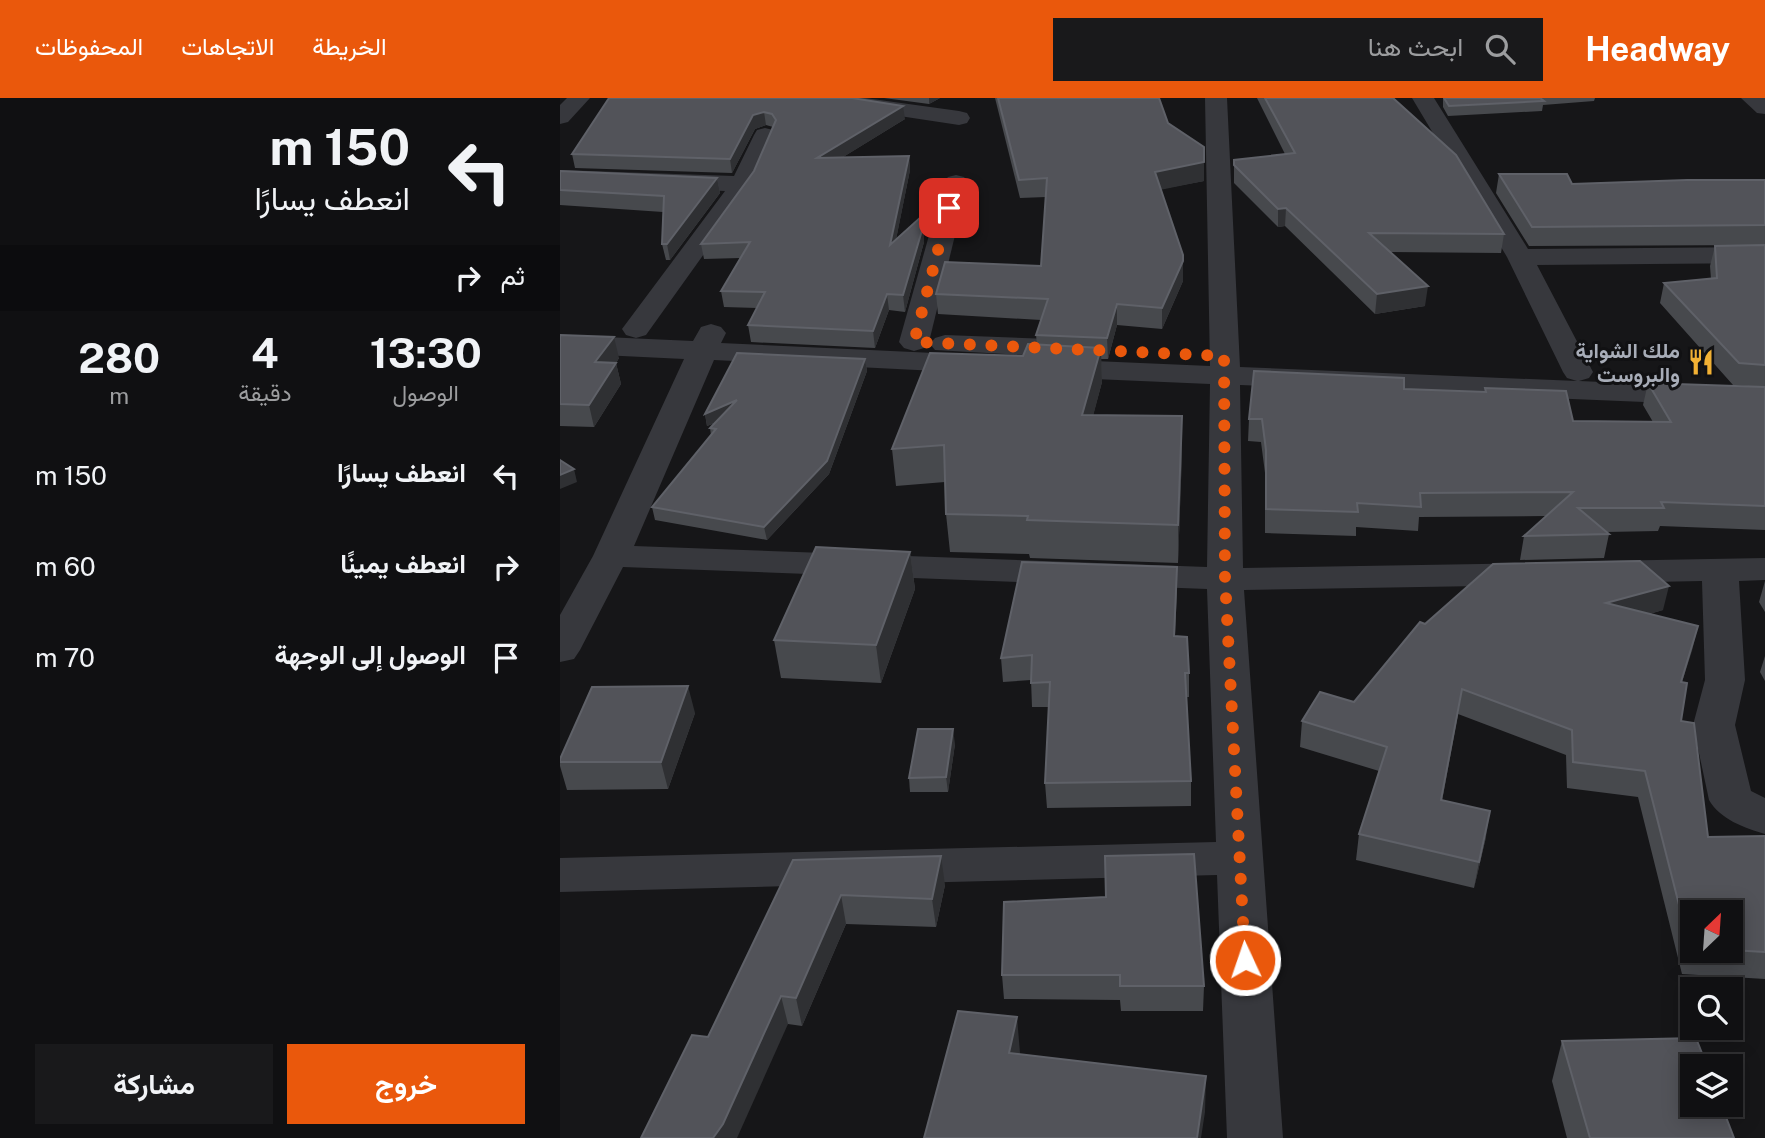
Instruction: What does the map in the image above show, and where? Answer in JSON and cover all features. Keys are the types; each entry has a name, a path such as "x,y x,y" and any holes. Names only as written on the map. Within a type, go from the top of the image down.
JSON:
{"street":[{"path":"560,117 579,98"},
{"path":"820,98 959,118"},
{"path":"1216,98 1225,366 1225,579 1255,1138"},
{"path":"1423,98 1520,257 1578,372"},
{"path":"1752,98 1765,108"},
{"path":"636,329 742,184 765,135"},
{"path":"560,177 742,184"},
{"path":"914,342 956,181"},
{"path":"1520,257 1765,255"},
{"path":"560,326 636,329 706,342 1225,366 1765,398"},
{"path":"560,650 611,556 706,342"},
{"path":"560,344 914,342 1225,366 1578,372 1765,379"},
{"path":"611,556 1225,579 1765,569"},
{"path":"1720,570 1725,680 1714,725 1731,800 1765,818"},
{"path":"560,875 1240,858"}],"building":[{"path":"609,98 852,98 903,106 817,158 909,156 890,245 922,216 923,227 903,295 887,294 873,331 748,325 765,292 721,291 750,242 701,244 754,171 776,120 772,114 764,112 753,115 730,159 572,154"},
{"path":"998,98 1159,98 1168,123 1204,147 1204,162 1155,172 1183,255 1183,261 1162,308 1117,304 1107,338 1036,335 1048,299 936,294 945,262 1041,266 1047,178 1019,180"},
{"path":"1265,98 1393,98 1456,155 1504,234 1369,233 1428,286 1377,294 1286,208 1278,209 1234,165 1234,160 1295,153"},
{"path":"1444,98 1540,98 1544,101 1449,106"},
{"path":"560,171 717,178 667,244 662,244 664,196 560,190"},
{"path":"1499,174 1567,174 1572,184 1765,180 1765,225 1532,227"},
{"path":"1765,245 1765,365 1739,363 1664,283 1717,278 1715,246"},
{"path":"560,335 614,337 595,362 616,363 589,405 560,404"},
{"path":"1028,344 1101,348 1082,415 1182,416 1178,525 1027,520 1028,516 946,514 944,445 892,449 930,353 1023,356"},
{"path":"737,353 865,359 827,461 764,527 652,507 716,429 710,428 737,400 705,414"},
{"path":"1254,371 1404,378 1404,389 1566,391 1573,421 1671,422 1648,383 1765,387 1765,506 1661,502 1664,508 1578,508 1609,534 1524,536 1573,492 1420,493 1421,507 1357,503 1358,512 1266,509 1266,450 1262,419 1249,419"},
{"path":"560,460 574,469 560,475"},
{"path":"816,547 910,552 876,645 774,640"},
{"path":"1640,561 1669,586 1606,603 1698,626 1681,682 1687,683 1681,721 1694,723 1708,837 1765,836 1765,952 1743,951 1743,900 1680,900 1680,909 1645,771 1573,762 1572,730 1462,689 1441,800 1490,811 1479,862 1359,834 1387,747 1302,721 1320,692 1354,702 1420,622 1425,624 1493,564"},
{"path":"1022,562 1177,567 1174,636 1187,637 1189,673 1185,673 1191,781 1045,783 1050,682 1031,683 1032,655 1001,658"},
{"path":"688,686 661,762 560,762 592,687"},
{"path":"918,729 953,729 946,777 909,778"},
{"path":"1194,854 1204,986 1120,986 1120,975 1002,975 1004,902 1106,897 1105,856"},
{"path":"941,856 932,899 841,895 796,998 781,996 723,1124 713,1138 641,1138 692,1035 708,1037 793,860"},
{"path":"958,1011 1017,1017 1009,1053 1206,1076 1197,1138 924,1138"},
{"path":"1697,1040 1702,1054 1680,1054 1680,1117 1726,1117 1734,1138 1590,1138 1562,1041"}],"place":[{"name":"ملك الشواية والبروست","path":"1701,362"}],"route":[{"path":"949,208 914,342 1224,356 1225,579 1245,960"}]}
